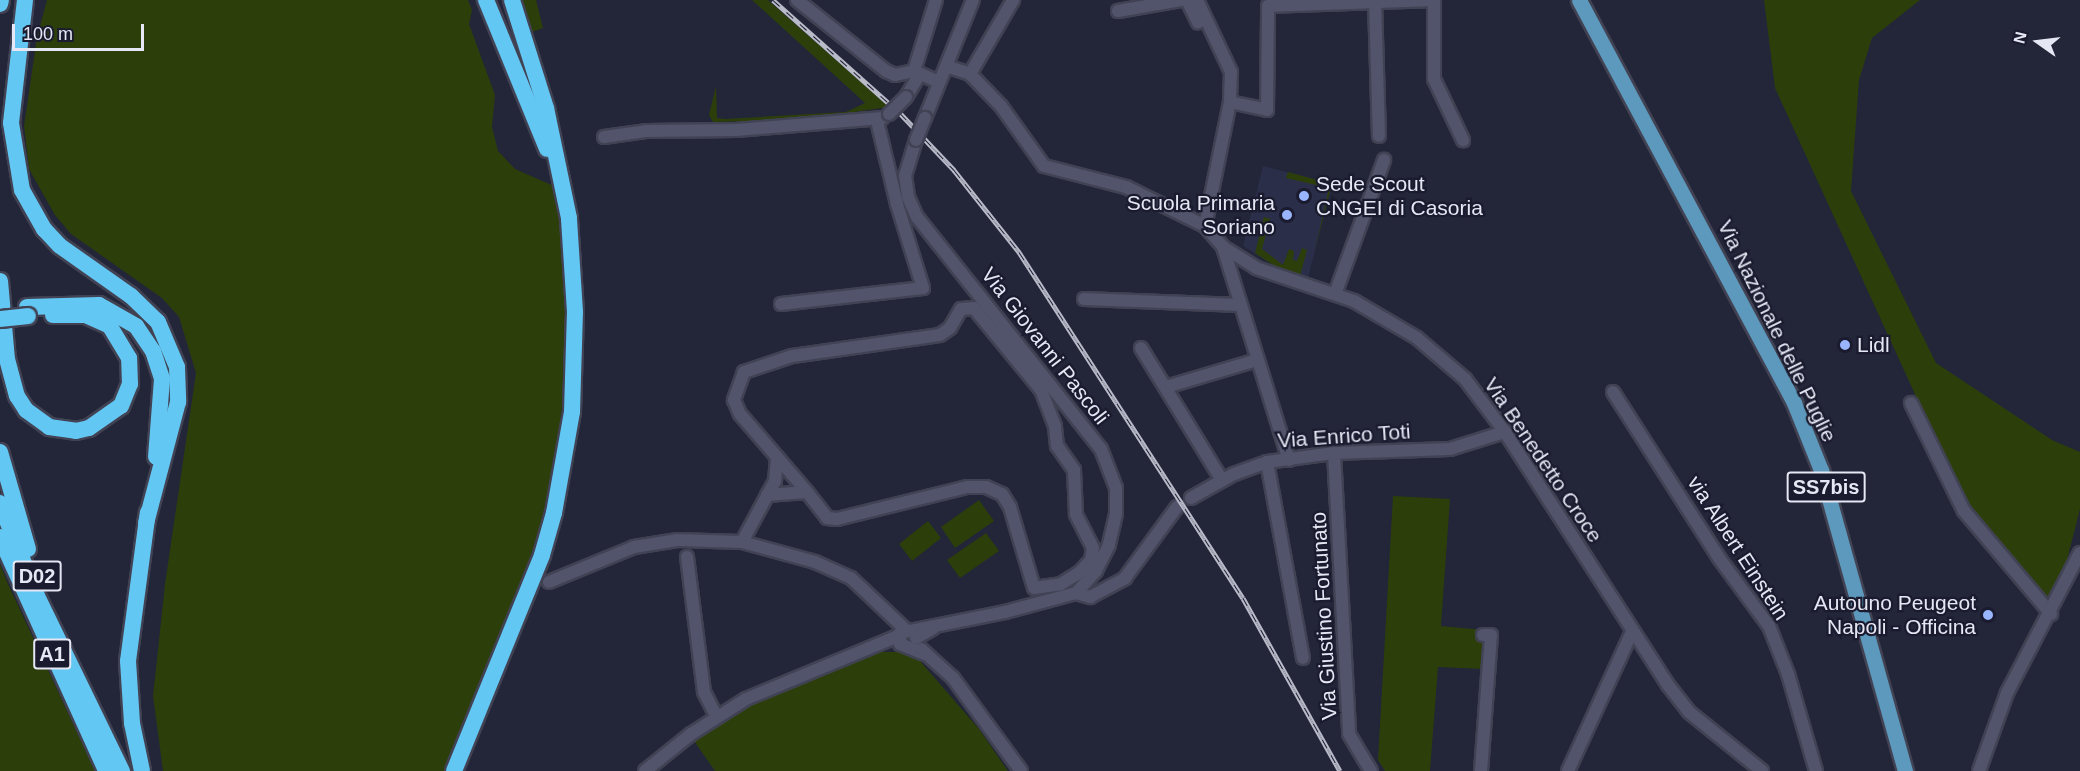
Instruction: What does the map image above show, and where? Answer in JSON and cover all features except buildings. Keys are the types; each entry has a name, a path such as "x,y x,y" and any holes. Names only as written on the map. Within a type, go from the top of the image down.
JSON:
{"highway":[{"path":"0,153 5,88 23,0"},
{"path":"23,0 11,123 16,170 22,190 44,229 60,246 152,315 166,336 177,367 178,402 146,523"},
{"path":"486,0 565,195"},
{"path":"454,771 525,605 543,555 563,469 575,362 574,269 565,195 546,108 512,0"},
{"path":"0,281 7,359 17,396 26,410 50,427 63,431 89,428 113,414 127,395 131,378 129,358 120,337 110,326 85,315 27,312 0,310"},
{"path":"0,319 27,312 99,305 136,326 159,364 163,399 128,661 132,723 142,771"},
{"name":"D02","path":"0,452 16,514 58,638"},
{"name":"A1","path":"0,503 58,638 122,771"},
{"name":"A1","path":"0,537 106,771"}],"main road":[{"name":"Via Nazionale delle Puglie","path":"1579,0 1794,403 1821,470 1905,771"}],"street":[{"path":"797,0 886,71 903,75 917,73 939,82"},
{"path":"603,136 646,130 877,121 889,114 906,96 917,73 936,0"},
{"name":"Via Giovanni Pascoli","path":"974,0 939,82 904,175 917,217 1033,361 1110,465 1116,488 1116,514 1109,545 1096,571 1076,593"},
{"path":"970,74 1013,0"},
{"path":"1118,11 1181,0"},
{"path":"1187,0 1206,39 1223,56"},
{"path":"1197,0 1231,72 1230,102 1205,226"},
{"path":"1230,102 1267,110 1268,6 1434,0 1434,79 1463,140"},
{"path":"1375,2 1379,136"},
{"name":"Via Benedetto Croce","path":"946,66 970,74 1000,106 1044,166 1126,187 1205,226 1223,247 1278,278 1335,294 1386,317 1417,338 1465,380 1506,432 1632,632 1689,712 1761,771"},
{"path":"781,304 923,288 897,204 877,121"},
{"path":"1335,294 1384,160"},
{"path":"1223,247 1288,460"},
{"path":"1084,299 1240,305"},
{"path":"974,308 1041,390 1055,426 1057,446 1074,470 1076,514 1093,548 1091,560 1080,572 1061,584 1034,588 1010,507 1002,494 986,487 968,487 837,519 827,518 807,492 740,414 734,400 744,372 792,356 940,335 950,328 961,309 974,308"},
{"path":"1142,348 1222,480"},
{"path":"1166,387 1257,360"},
{"name":"via Albert Einstein","path":"1613,392 1719,558 1769,626 1788,674 1816,771"},
{"path":"1911,403 1960,510 2051,614"},
{"name":"Via Enrico Toti","path":"1191,498 1222,480 1267,462 1334,453 1450,449 1506,432"},
{"name":"Via Giustino Fortunato","path":"1334,453 1349,734 1371,771"},
{"path":"742,542 775,481 777,457"},
{"path":"1267,462 1303,658"},
{"path":"767,495 807,492"},
{"path":"645,771 717,717 746,699 863,650 939,624 1076,593 1090,597 1125,578 1177,507"},
{"path":"549,582 634,547 676,540 742,542 815,562 850,578 905,635 953,678 1021,771"},
{"path":"1979,771 2007,693 2051,614 2080,553"},
{"path":"687,557 704,692 717,717"},
{"path":"1568,771 1632,632"},
{"path":"1481,771 1491,635 1484,635"}],"shaded area":[{"name":"Scuola Primaria Soriano","path":"1263,166 1332,184 1308,278 1282,271 1243,246"}],"green space":[{"path":"47,0 468,0 472,10 469,24 495,95 492,127 498,151 515,169 554,186 564,251 568,360 553,478 526,581 445,771 163,771 153,696 165,584 196,373 179,317 162,298 71,234 55,215 29,169 24,126 37,37"},
{"path":"520,0 536,0 543,28 532,32"},
{"path":"752,0 768,0 889,107 797,120 713,122 709,115 716,86 717,118 725,119 846,112 865,103"},
{"path":"1764,0 1920,0 1872,38 1859,80 1851,191 1936,363 2052,440 2080,452 2080,509 2064,572 2049,597 2037,592 1965,506 1934,449 1914,392 1775,88"},
{"path":"1288,172 1332,184 1315,250 1329,188 1286,178"},
{"path":"1264,217 1270,219 1262,249 1283,265 1289,249 1294,251 1293,260 1297,261 1302,248 1307,250 1300,276 1282,271 1255,253"},
{"path":"1393,496 1450,499 1441,626 1484,630 1482,641 1486,642 1484,669 1438,667 1430,771 1385,771 1378,760"},
{"path":"979,500 994,521 955,548 941,527"},
{"path":"928,521 941,538 912,561 899,544"},
{"path":"986,533 999,551 960,578 947,560"},
{"path":"0,564 8,584 95,771 0,771"},
{"path":"880,652 898,652 920,661 979,729 1008,771 715,771 692,738 749,703"}],"railway":[{"path":"773,0 900,113 954,170 1019,252 1243,598 1340,771"}],"place":[{"name":"Sede Scout CNGEI di Casoria","path":"1304,196"},
{"name":"Scuola Primaria Soriano","path":"1287,215"},
{"name":"Lidl","path":"1845,345"},
{"name":"Autouno Peugeot Napoli - Officina","path":"1988,615"}]}
